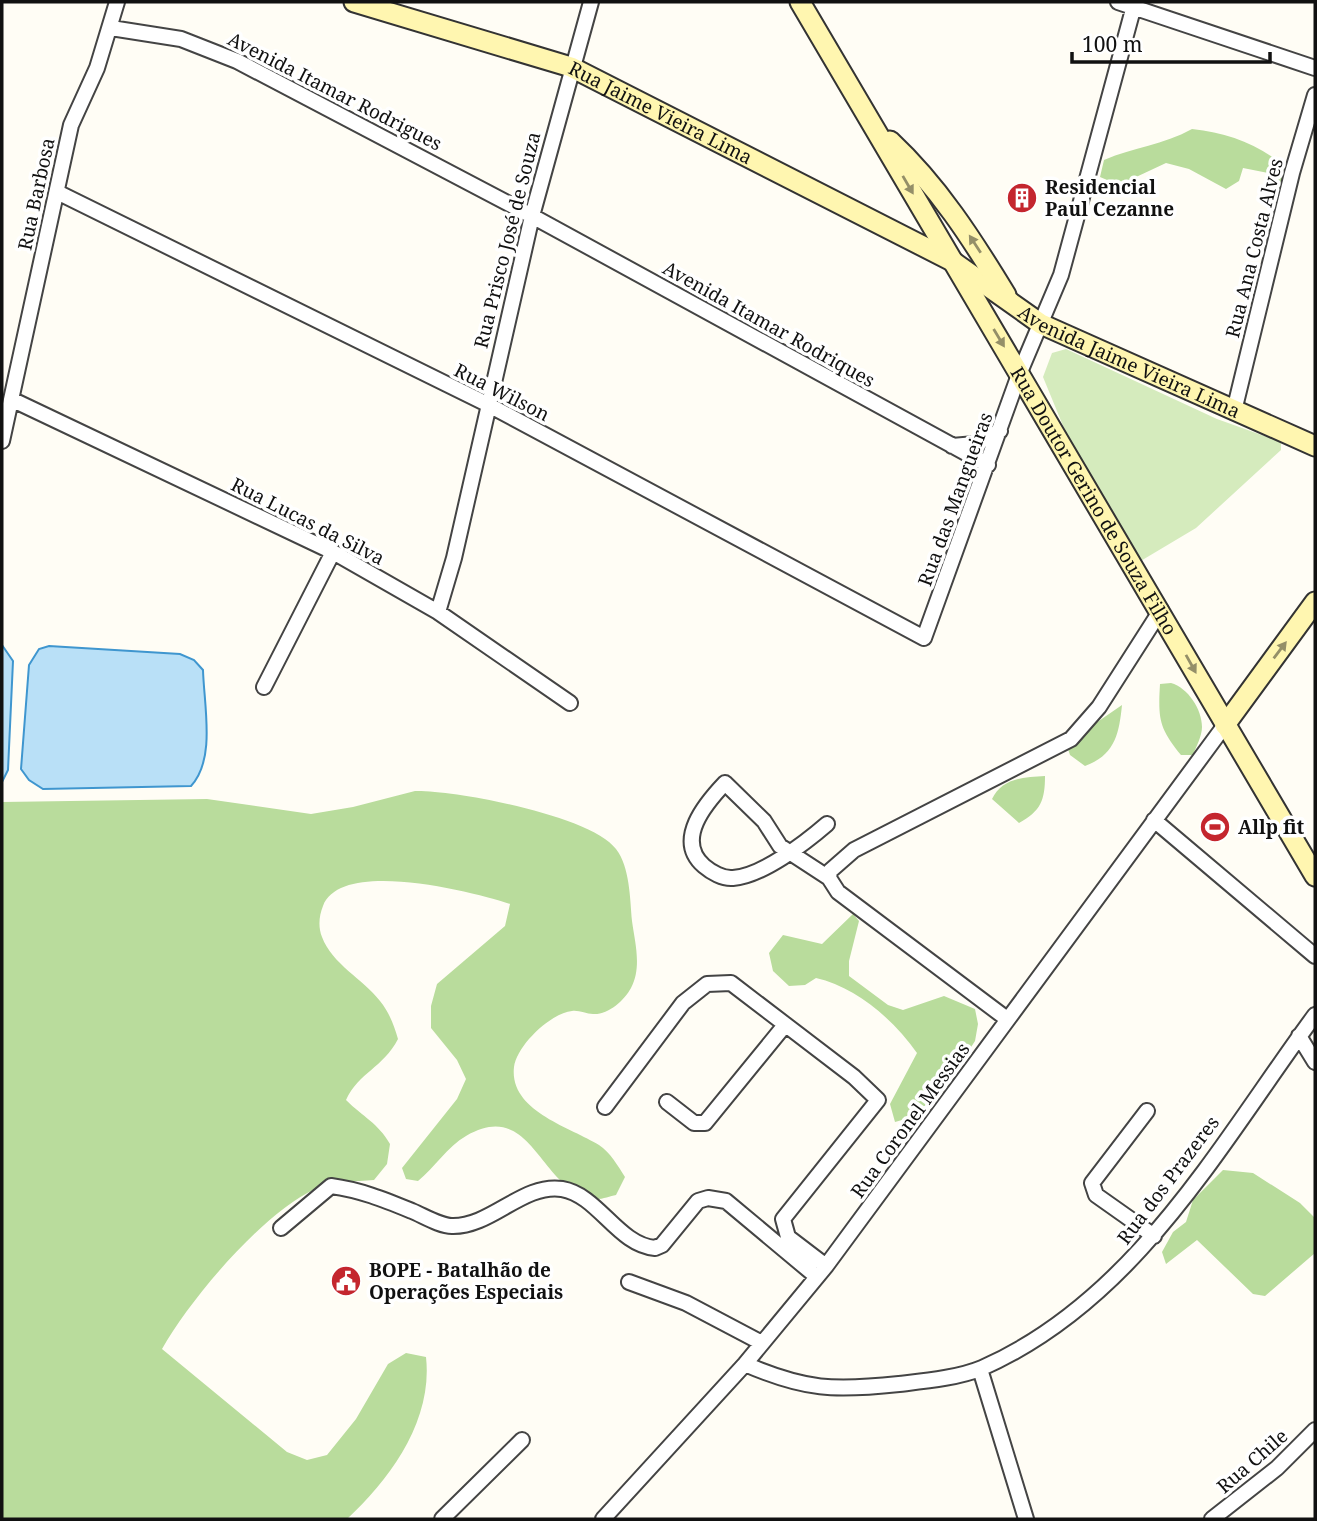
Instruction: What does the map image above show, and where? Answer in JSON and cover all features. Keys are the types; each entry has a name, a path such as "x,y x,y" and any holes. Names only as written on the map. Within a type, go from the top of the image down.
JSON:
{"main road":[{"name":"Rua Jaime Vieira Lima","path":"354,2 571,67 953,261"},
{"name":"Rua Doutor Gerino de Souza Filho","path":"800,2 1161,610 1315,876"},
{"name":"Rua Doutor Gerino de Souza Filho","path":"874,126 918,167 946,200 1011,302"},
{"name":"Avenida Jaime Vieira Lima","path":"953,261 1041,324 1315,446"},
{"path":"1225,724 1315,603"}],"street":[{"name":"Rua Barbosa","path":"2,441 71,125 97,68 117,2"},
{"name":"Rua Prisco José de Souza","path":"438,612 454,558 532,216 591,2"},
{"path":"1118,2 1134,4 1315,68"},
{"name":"Rua das Mangueiras","path":"924,638 1020,372 1061,275 1134,4"},
{"name":"Avenida Itamar Rodrigues","path":"111,27 181,39 211,49 532,216"},
{"name":"Rua Ana Costa Alves","path":"1234,411 1292,173 1315,95"},
{"name":"Rua Wilson","path":"57,192 487,404 924,638"},
{"name":"Avenida Itamar Rodriques","path":"532,216 988,465"},
{"name":"Rua Lucas da Silva","path":"13,400 333,552 438,612 570,703"},
{"path":"952,446 975,444 1000,432"},
{"path":"264,687 333,552"},
{"path":"829,878 830,871 854,850 1071,739 1099,706 1161,610"},
{"name":"Rua Coronel Messias","path":"603,1519 745,1364 821,1272 1225,724"},
{"path":"827,824 789,852 732,878 713,873 698,860 691,841 696,820 706,803 725,783 747,802 780,846 789,852 829,878 838,892 1007,1019"},
{"path":"1154,820 1315,957"},
{"path":"605,1107 683,1003 707,984 730,983 854,1077 878,1100 783,1219 757,1227"},
{"name":"Rua dos Prazeres","path":"745,1364 800,1385 827,1389 916,1382 979,1369 1026,1345 1112,1282 1154,1236 1315,1015"},
{"path":"667,1102 694,1123 705,1123 785,1025"},
{"path":"1299,1036 1315,1062"},
{"path":"1147,1111 1092,1183 1096,1195 1154,1236"},
{"path":"281,1228 331,1186 372,1194 449,1227 471,1225 548,1189 564,1189 576,1195 638,1243 656,1248 662,1245 691,1208 708,1198 726,1201 757,1227 821,1272"},
{"path":"783,1219 788,1237 821,1272"},
{"path":"629,1282 686,1303 762,1343"},
{"path":"979,1369 1026,1519"},
{"name":"Rua Chile","path":"1212,1519 1278,1468 1315,1430"},
{"path":"442,1519 522,1440"}],"green space":[{"path":"1192,129 1218,133 1242,141 1265,152 1287,168 1278,203 1272,204 1267,199 1278,175 1243,168 1239,181 1226,189 1189,169 1166,163 1119,185 1100,177 1104,160 1170,139"},
{"path":"1066,349 1217,419 1281,442 1281,450 1196,528 1139,562 1073,450 1043,377 1052,353"},
{"path":"1171,683 1188,694 1200,713 1202,730 1193,755 1181,755 1164,730 1159,706 1160,684"},
{"path":"1122,705 1117,734 1103,756 1085,766 1070,755 1068,749 1093,725"},
{"path":"1045,776 1040,804 1019,823 992,799 996,792 1014,780"},
{"path":"415,791 490,800 553,816 602,837 621,856 628,884 637,955 631,988 610,1010 599,1014 572,1011 545,1024 521,1049 514,1067 515,1082 521,1095 531,1106 544,1116 599,1145 610,1155 625,1177 616,1195 594,1199 575,1192 560,1180 521,1137 507,1128 488,1127 466,1136 453,1145 418,1181 406,1179 402,1168 457,1099 466,1079 457,1060 431,1028 431,1006 437,984 505,926 510,904 468,892 409,882 355,884 335,892 323,906 320,918 322,937 340,963 383,1005 398,1039 346,1100 375,1125 390,1144 387,1164 374,1180 322,1186 294,1201 273,1217 209,1283 162,1349 287,1452 307,1460 327,1455 356,1419 388,1364 406,1353 426,1357 423,1403 406,1446 379,1485 347,1519 2,1519 2,802 207,799 311,814 353,807"},
{"path":"853,914 859,921 849,961 849,976 888,1005 903,1010 944,996 975,1009 978,1024 975,1041 935,1103 916,1116 895,1122 890,1104 917,1053 873,1006 845,989 816,978 805,985 789,986 773,971 769,953 783,935 822,944"},
{"path":"1223,1170 1253,1173 1300,1203 1315,1218 1315,1253 1265,1296 1253,1294 1197,1240 1166,1264 1162,1252 1173,1232 1186,1222 1193,1200"}],"water":[{"path":"2,645 13,661 8,770 2,782"},
{"path":"49,646 180,654 194,660 203,670 207,731 204,762 191,786 43,789 29,780 21,769 29,665 39,649"}],"place":[{"name":"Residencial Paul Cezanne","path":"1022,198"},
{"name":"Allp fit","path":"1215,827"},
{"name":"BOPE - Batalhão de Operações Especiais","path":"346,1281"}]}
